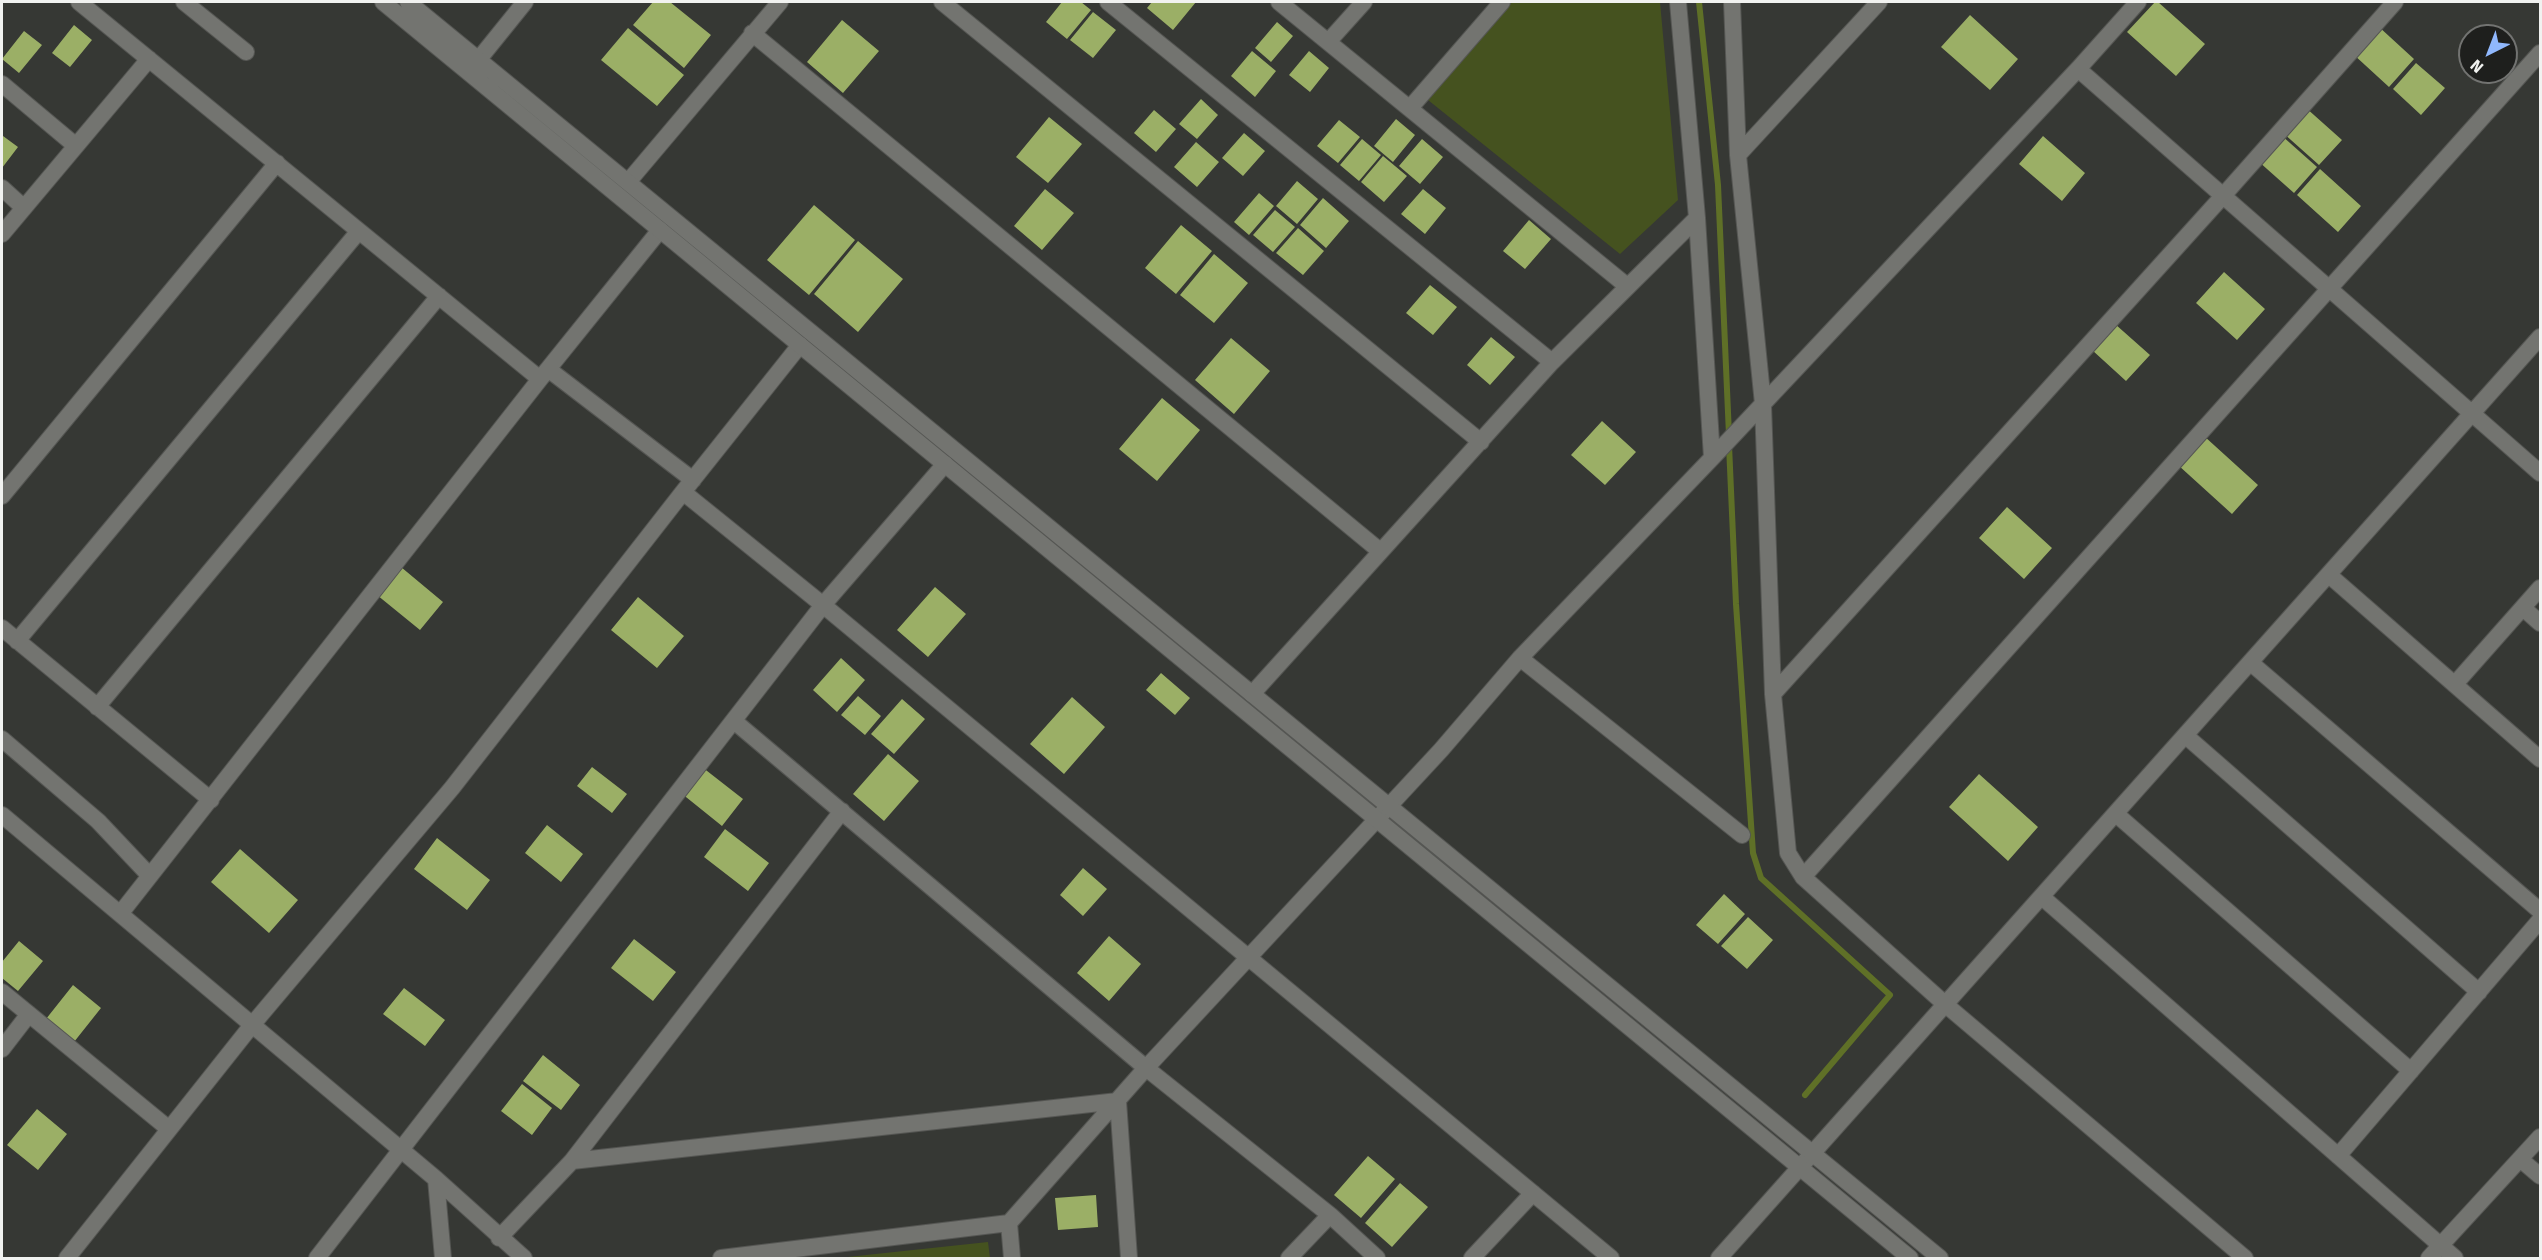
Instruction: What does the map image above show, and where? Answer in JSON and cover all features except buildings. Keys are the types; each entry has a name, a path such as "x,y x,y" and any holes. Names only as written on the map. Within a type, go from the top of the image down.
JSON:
{"street":[{"path":"79,2 439,297 544,374 688,486 824,605 1611,1258"},
{"path":"184,2 246,52"},
{"path":"383,2 1910,1258"},
{"path":"408,2 1940,1258"},
{"path":"478,59 525,2"},
{"path":"628,182 780,2"},
{"path":"942,2 1481,442"},
{"path":"1108,2 1552,362"},
{"path":"1279,2 1628,286"},
{"path":"1328,42 1364,2"},
{"path":"1410,108 1502,2"},
{"path":"1678,2 1697,218 1712,458"},
{"path":"1732,2 1738,155 1762,404 1773,694 1788,853 1803,877 1946,1005 2245,1258"},
{"path":"1738,155 1879,2"},
{"path":"721,1258 1009,1223 1146,1068 1250,959 1442,750 1520,658 1712,458 2078,69 2138,2"},
{"path":"1773,694 2395,2"},
{"path":"752,33 1380,551"},
{"path":"1803,877 2541,53"},
{"path":"2,234 149,59"},
{"path":"2078,69 2541,473"},
{"path":"2,84 76,146"},
{"path":"2,496 277,163"},
{"path":"2,188 24,208"},
{"path":"1252,694 1552,362 1697,218"},
{"path":"120,914 544,374 660,230"},
{"path":"18,641 359,231"},
{"path":"97,707 439,297"},
{"path":"1719,1258 2541,337"},
{"path":"67,1258 252,1025 452,788 800,345"},
{"path":"317,1258 824,605 945,464"},
{"path":"2329,575 2541,759"},
{"path":"2455,684 2541,588"},
{"path":"2523,608 2541,623"},
{"path":"2,628 211,800"},
{"path":"1520,658 1742,835"},
{"path":"2251,663 2541,911"},
{"path":"734,721 1146,1068 1330,1215 1377,1258"},
{"path":"2186,736 2479,992"},
{"path":"2,739 98,821 150,876"},
{"path":"498,1238 572,1161 842,810"},
{"path":"2116,814 2411,1071"},
{"path":"2,815 436,1179 498,1238 524,1258"},
{"path":"2042,897 2338,1156 2435,1252 2455,1258"},
{"path":"2338,1156 2541,920"},
{"path":"2,992 169,1129"},
{"path":"2,1049 29,1014"},
{"path":"572,1161 1119,1101"},
{"path":"1119,1101 1129,1258"},
{"path":"2435,1252 2541,1137"},
{"path":"2520,1159 2541,1176"},
{"path":"436,1179 443,1258"},
{"path":"1472,1258 1533,1193"},
{"path":"1289,1258 1330,1215"},
{"path":"1009,1223 1012,1258"}],"green space":[{"path":"1512,2 1660,2 1678,200 1620,254 1428,100"},
{"path":"988,1242 990,1258 838,1258"}],"waterway":[{"path":"1699,2 1718,185 1729,435"},
{"path":"1729,445 1736,604 1753,853 1761,878 1890,995 1805,1095"}]}
